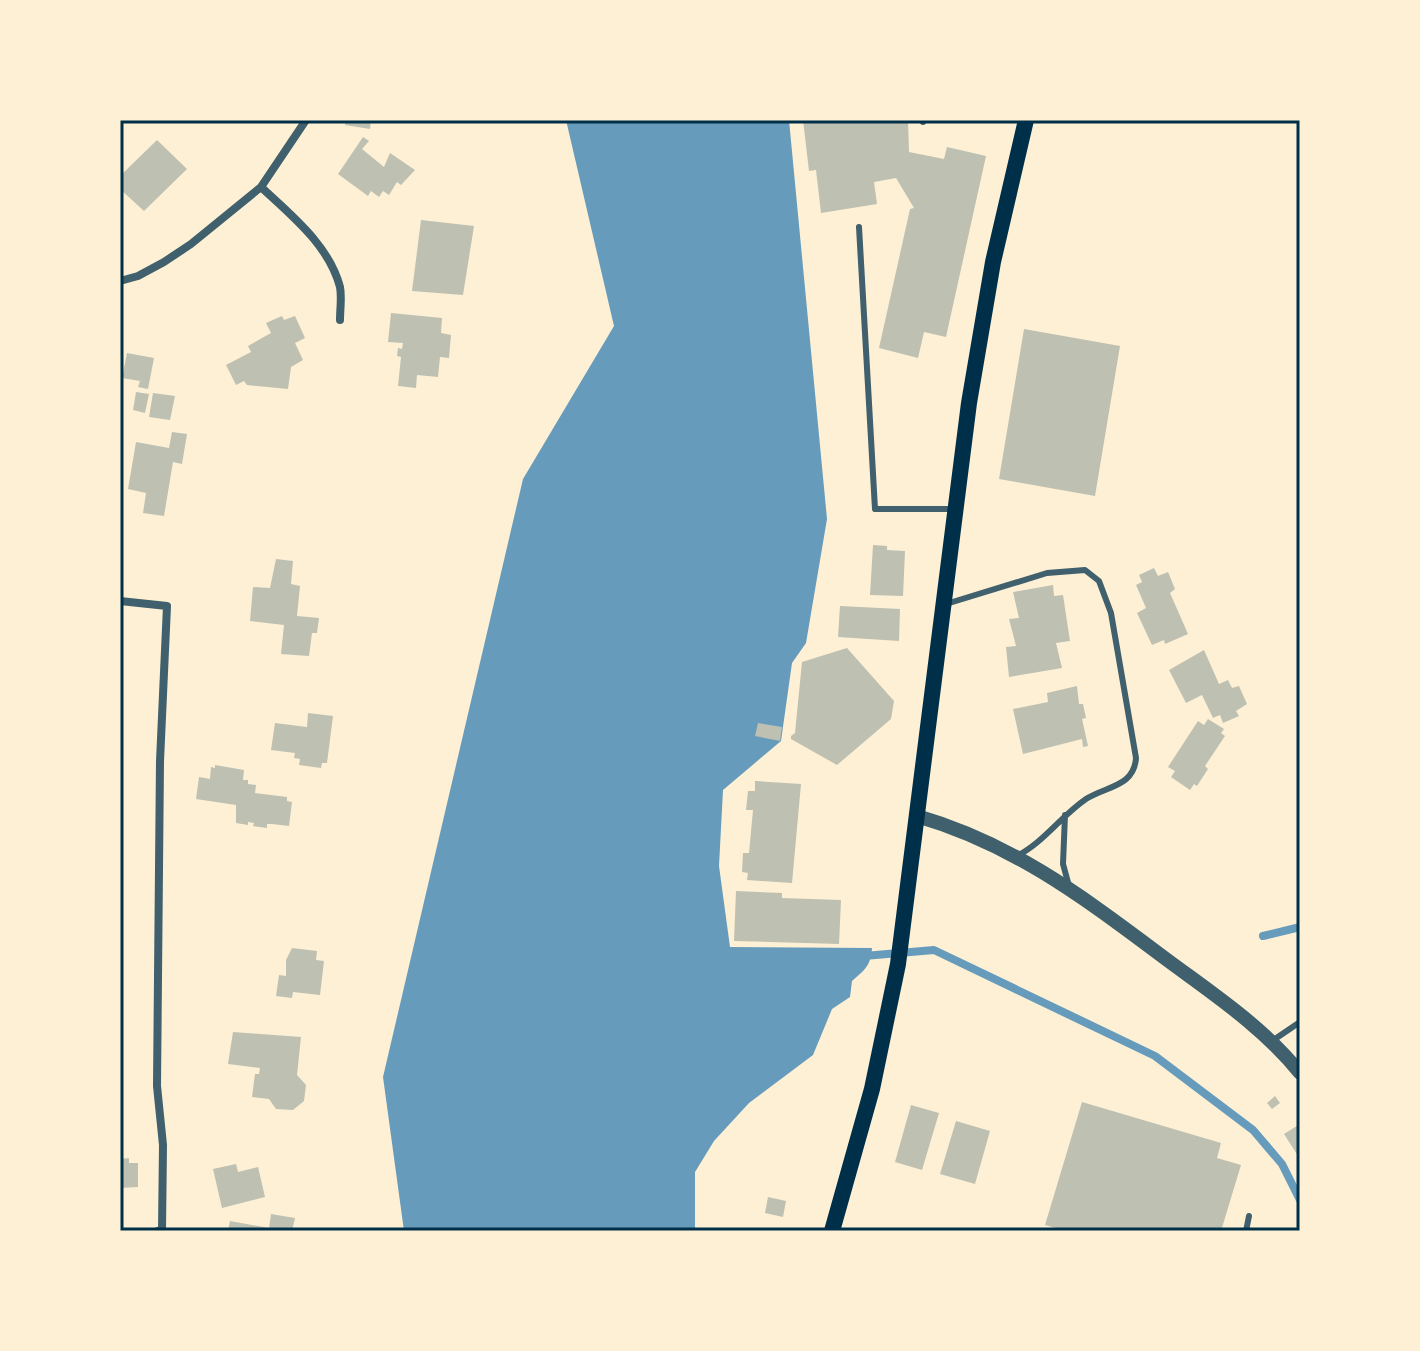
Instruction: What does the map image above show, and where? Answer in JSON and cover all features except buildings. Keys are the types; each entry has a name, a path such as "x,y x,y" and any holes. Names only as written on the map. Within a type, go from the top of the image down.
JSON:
{"main road":[{"path":"832,1231 876,1075 898,964 954,509 988,288 1026,120"}],"street":[{"path":"120,281 138,276 191,244 261,187 306,120"},
{"path":"261,187 305,228 330,263 340,289 340,320"},
{"path":"120,601 167,606 160,761 157,1086 163,1145 163,1212 162,1230 158,1231"},
{"path":"917,816 956,827 1017,856 1069,886 1225,1002 1272,1041 1300,1073"}],"lane":[{"path":"859,227 875,509 954,509"},
{"path":"942,605 1047,573 1085,570 1099,581 1111,613 1136,758 1135,771 1128,779 1087,798 1037,844 1017,856"},
{"path":"1065,815 1063,864 1069,886"},
{"path":"1272,1041 1300,1022"},
{"path":"1246,1231 1249,1216"}],"water":[{"path":"566,120 789,120 827,519 806,643 792,663 781,741 723,790 719,866 730,947 872,948 866,967 852,981 850,997 832,1009 813,1055 749,1103 714,1141 695,1172 695,1231 404,1231 383,1077 523,479 614,326"}],"waterway":[{"path":"1263,936 1300,927"},
{"path":"864,956 934,950 1155,1056 1253,1130 1282,1164 1300,1200"}]}
